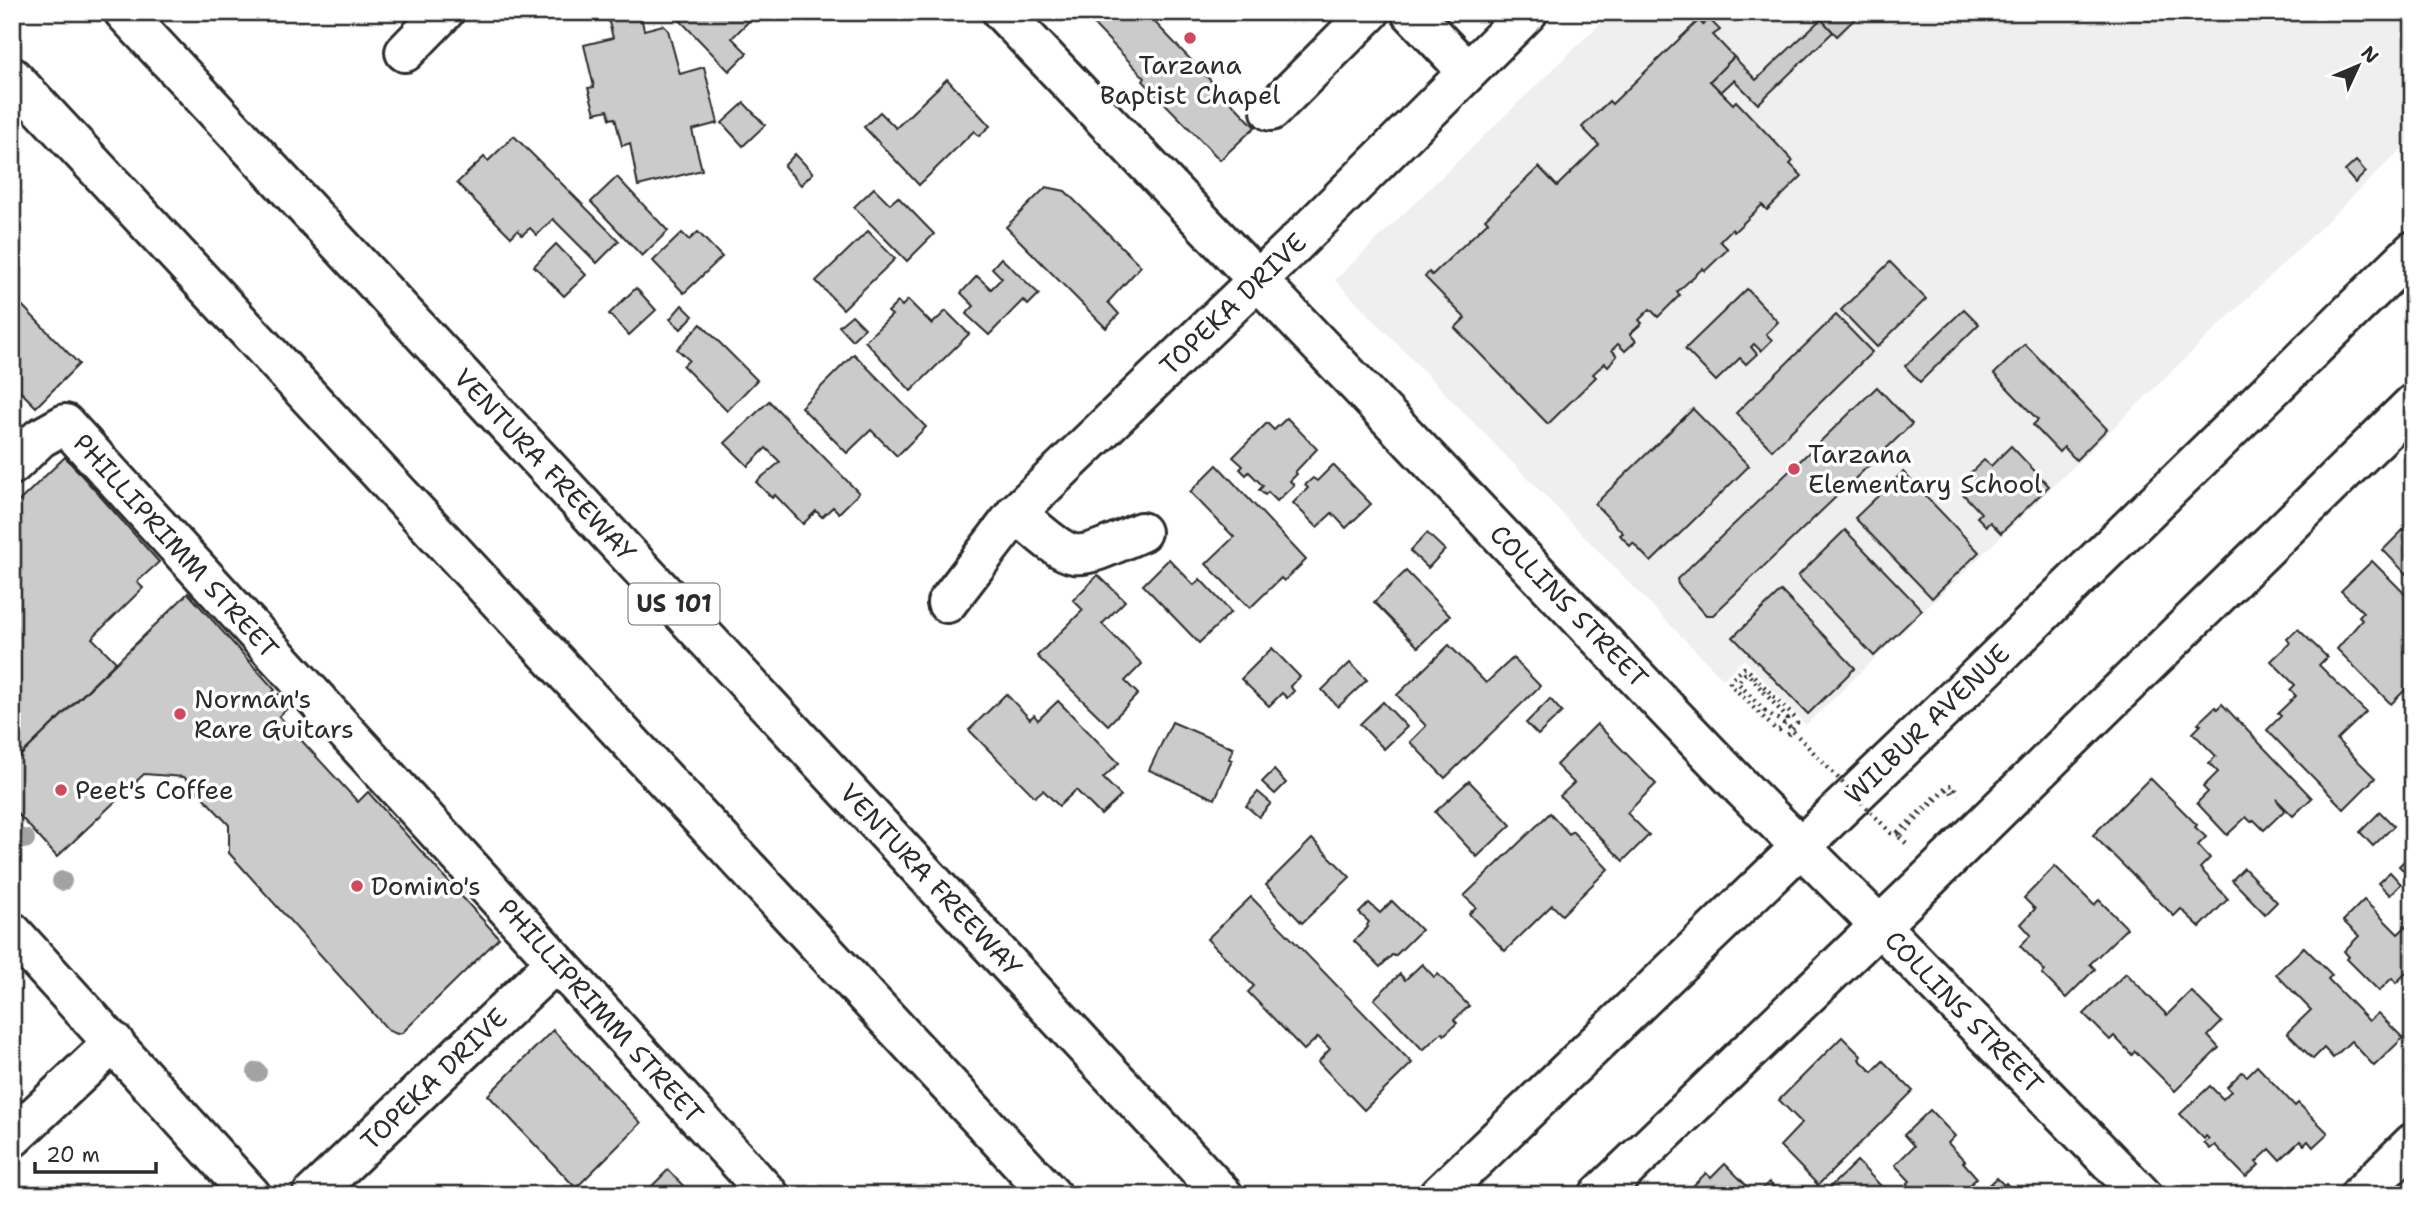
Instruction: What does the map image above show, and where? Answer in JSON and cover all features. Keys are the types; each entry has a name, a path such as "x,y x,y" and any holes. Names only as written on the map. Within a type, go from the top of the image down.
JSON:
{"main road":[{"name":"VENTURA FREEWAY","path":"124,12 1223,1195"},
{"path":"405,52 444,12"},
{"name":"COLLINS STREET","path":"1002,12 1743,789 2142,1195"},
{"path":"1271,111 1370,12"},
{"path":"1411,12 1467,71"},
{"name":"TOPEKA DRIVE","path":"947,603 1016,513 1257,281 1528,12"},
{"path":"12,77 1051,1195"},
{"name":"WILBUR AVENUE","path":"1439,1195 1975,679 2413,251"},
{"path":"1599,1195 2413,404"},
{"name":"PHILLIPRIMM STREET","path":"12,465 40,438 65,424 769,1195"},
{"path":"1016,513 1059,548 1072,554 1087,554 1141,532"},
{"path":"12,932 251,1195"},
{"name":"TOPEKA DRIVE","path":"312,1195 556,962"},
{"path":"12,1138 114,1042"},
{"path":"2360,1195 2413,1143"}],"path":[{"path":"1787,736 1792,730 1797,723 1796,719 1744,668 1730,684 1779,730 1783,724 1788,719 1787,716 1748,674 1738,683 1765,711 1776,719 1788,726 1797,736 1891,833 1901,835 1947,789 1955,797 1947,807 1959,798 1959,793 1952,785 1947,786 1898,832 1899,837 1908,843"}],"shaded area":[{"name":"Tarzana Elementary School","path":"1612,12 2413,12 2413,138 1806,725 1744,659 1723,679 1335,280"}],"building":[{"path":"640,12 644,30 663,25 668,30 680,74 704,67 718,123 692,130 702,170 638,186 630,143 622,146 615,118 610,119 608,110 595,113 588,88 594,87 584,45 613,38 608,18"},
{"path":"672,12 753,12 755,15 732,38 747,53 729,71"},
{"path":"1082,12 1145,12 1255,127 1220,160 1143,81 1145,78"},
{"path":"1814,12 1862,12 1837,36"},
{"path":"1709,19 1720,30 1713,35 1734,57 1710,81 1733,104 1736,101 1793,161 1790,164 1802,176 1767,210 1762,205 1734,232 1732,229 1720,241 1728,249 1677,292 1680,295 1658,317 1650,309 1639,320 1642,323 1630,334 1636,341 1625,351 1618,344 1612,350 1617,356 1608,366 1605,363 1593,374 1596,377 1548,424 1455,328 1465,318 1425,277 1429,272 1432,275 1488,222 1485,219 1539,167 1557,186 1599,145 1582,127 1609,101 1612,104 1699,20 1703,25"},
{"path":"1821,19 1833,32 1758,104 1734,80 1721,92 1710,81 1734,57 1756,80"},
{"path":"947,79 990,126 979,136 974,131 919,185 864,127 880,112 896,128"},
{"path":"744,103 765,125 743,146 722,123"},
{"path":"514,136 619,241 597,263 553,219 537,235 530,228 522,235 518,230 511,237 457,183 484,157 488,161"},
{"path":"795,154 813,173 801,185 784,166"},
{"path":"2356,161 2366,172 2355,183 2345,171"},
{"path":"617,177 668,231 642,256 591,202"},
{"path":"1046,187 1065,191 1141,266 1108,302 1119,314 1106,328 1006,227"},
{"path":"874,188 890,204 898,197 934,234 907,261 854,207"},
{"path":"868,231 895,259 843,309 816,281"},
{"path":"698,232 722,257 684,293 653,261 682,233 689,240"},
{"path":"556,244 586,275 564,296 534,266"},
{"path":"1001,258 1039,294 1028,305 1023,300 989,335 966,314 974,306 961,293 977,276 991,289 1002,278 992,268"},
{"path":"1890,262 1926,299 1877,347 1841,310"},
{"path":"636,288 656,310 629,335 609,314"},
{"path":"1747,289 1778,322 1766,334 1772,340 1761,351 1754,344 1751,347 1757,354 1746,364 1740,358 1716,381 1685,349"},
{"path":"12,295 79,364 36,407 12,383"},
{"path":"908,300 932,324 946,311 969,334 911,391 865,341 892,315 888,312 898,302 902,306"},
{"path":"682,305 693,316 681,329 670,319"},
{"path":"1964,309 1979,324 1920,382 1905,366"},
{"path":"852,315 865,328 852,340 839,326"},
{"path":"1836,315 1872,352 1772,450 1736,413"},
{"path":"701,324 757,380 727,411 683,366 689,360 677,349"},
{"path":"2025,344 2107,429 2076,460 2064,447 2059,452 2033,425 2038,420 1994,374"},
{"path":"854,354 926,427 897,456 871,430 847,453 801,407"},
{"path":"1877,387 1912,424 1713,615 1706,615 1678,584 1677,579"},
{"path":"769,401 859,493 839,513 833,507 822,517 816,511 803,524 775,495 772,498 756,482 780,462 766,448 748,466 725,443"},
{"path":"1693,409 1749,466 1651,562 1633,543 1630,546 1620,535 1623,533 1595,504"},
{"path":"1287,418 1317,449 1295,472 1297,474 1290,481 1294,485 1277,501 1268,492 1265,495 1259,490 1263,486 1249,472 1246,475 1240,469 1243,466 1233,457 1267,423 1274,430"},
{"path":"2011,446 2049,486 2001,533 1990,522 1986,526 1977,517 1981,513 1963,494 1976,481 1969,474 1984,460 1991,466"},
{"path":"65,457 159,562 137,582 143,588 92,638 116,662 12,764 12,508"},
{"path":"1217,465 1306,560 1284,581 1281,578 1250,608 1206,564 1234,537 1190,492"},
{"path":"1333,465 1371,504 1346,528 1332,513 1317,527 1293,503 1308,488 1305,485 1313,478 1317,481"},
{"path":"1903,472 1979,552 1932,598 1855,518"},
{"path":"2413,520 2413,581 2383,550"},
{"path":"1845,530 1922,610 1874,656 1798,576"},
{"path":"1427,533 1445,550 1428,568 1410,551"},
{"path":"1169,559 1194,585 1200,579 1231,612 1199,643 1143,585"},
{"path":"2372,561 2413,602 2413,687 2409,690 2407,688 2391,704 2337,649 2362,620 2359,616 2363,612 2341,591"},
{"path":"1406,571 1450,616 1418,647 1374,602"},
{"path":"1098,575 1125,601 1102,624 1142,664 1125,681 1138,694 1108,725 1037,656 1083,610 1073,600"},
{"path":"1781,591 1855,668 1808,714 1733,637"},
{"path":"188,593 275,690 264,700 268,704 279,694 290,706 279,716 358,802 368,792 499,938 402,1033 389,1031 229,853 229,825 184,777 144,774 57,857 12,807 12,764"},
{"path":"2298,629 2327,657 2319,665 2366,712 2337,740 2375,778 2344,809 2267,730 2281,716 2278,713 2296,696 2290,690 2295,685 2271,661 2290,643 2287,639"},
{"path":"1449,645 1486,683 1513,658 1540,686 1445,778 1410,742 1426,726 1397,695"},
{"path":"1272,648 1300,677 1290,686 1294,691 1287,698 1282,693 1269,706 1241,679"},
{"path":"1350,663 1367,680 1338,707 1322,690"},
{"path":"1006,694 1030,719 1034,715 1038,720 1058,701 1119,763 1103,778 1121,796 1101,815 1076,790 1059,806 1043,790 1035,797 969,730"},
{"path":"1550,699 1562,712 1538,735 1526,723"},
{"path":"1383,702 1407,727 1384,749 1360,724"},
{"path":"2222,704 2312,798 2293,816 2276,799 2285,810 2264,830 2254,820 2251,822 2246,817 2227,835 2197,803 2208,792 2203,787 2218,772 2209,763 2216,756 2193,733 2201,725 2198,723"},
{"path":"1172,722 1233,748 1229,759 1232,760 1215,799 1149,770"},
{"path":"1597,724 1656,784 1627,813 1649,835 1623,861 1560,796 1574,783 1556,765"},
{"path":"1274,770 1286,783 1275,794 1262,782"},
{"path":"2150,778 2206,837 2198,845 2210,858 2200,868 2228,899 2200,927 2181,909 2174,916 2093,835"},
{"path":"1469,781 1511,825 1477,857 1435,812"},
{"path":"1258,792 1271,803 1259,817 1246,806"},
{"path":"2380,812 2394,826 2373,846 2360,832"},
{"path":"1550,813 1569,834 1572,831 1608,869 1562,915 1552,905 1505,951 1469,914 1476,907 1464,896"},
{"path":"1312,839 1350,877 1302,923 1266,885"},
{"path":"2413,852 2413,880 2399,866"},
{"path":"2055,866 2094,905 2099,900 2127,928 2090,964 2095,969 2066,998 2042,974 2045,971 2020,946 2031,935 2021,924 2035,909 2024,898"},
{"path":"2244,868 2277,902 2265,914 2232,880"},
{"path":"2390,872 2401,884 2390,895 2378,883"},
{"path":"1251,897 1412,1063 1364,1110 1318,1062 1330,1049 1318,1037 1304,1050 1248,992 1254,986 1207,939"},
{"path":"2364,900 2398,934 2413,920 2413,972 2410,969 2396,983 2392,978 2379,991 2347,959 2349,957 2344,951 2359,936 2343,921"},
{"path":"1392,901 1421,930 1380,967 1354,941 1368,927 1369,922 1359,913 1369,903 1380,913"},
{"path":"2304,947 2332,975 2328,979 2369,1021 2378,1013 2403,1038 2374,1066 2351,1041 2333,1058 2324,1048 2313,1059 2287,1033 2311,1010 2276,974"},
{"path":"1422,964 1434,977 1438,974 1469,1006 1454,1020 1457,1023 1444,1035 1442,1032 1423,1050 1374,999 1400,974 1405,980"},
{"path":"2126,973 2167,1015 2191,991 2222,1022 2208,1036 2219,1048 2175,1091 2135,1051 2132,1055 2114,1036 2110,1040 2084,1014"},
{"path":"553,1030 641,1123 576,1188 488,1095"},
{"path":"1842,1037 1872,1072 1883,1061 1913,1091 1818,1185 1780,1146 1802,1123 1779,1100"},
{"path":"2257,1066 2295,1106 2298,1103 2328,1133 2313,1147 2308,1141 2304,1145 2300,1141 2280,1160 2270,1149 2256,1162 2259,1165 2246,1177 2215,1145 2210,1149 2204,1143 2209,1139 2206,1136 2204,1139 2180,1114 2210,1086 2223,1099 2231,1091 2227,1087 2242,1072 2247,1076"},
{"path":"1930,1110 1955,1136 1948,1143 1977,1178 1959,1195 1918,1195 1907,1184 1910,1181 1895,1165 1914,1146 1904,1135"},
{"path":"1857,1161 1881,1186 1872,1195 1837,1195 1830,1187"},
{"path":"1725,1164 1749,1188 1742,1195 1684,1195 1706,1173 1711,1178"},
{"path":"668,1170 692,1195 643,1195"},
{"path":"1997,1178 2004,1185 2006,1183 2017,1195 1979,1195"},
{"path":"1769,1182 1782,1195 1756,1195"}],"place":[{"name":"Tarzana Baptist Chapel","path":"1190,38"},
{"name":"Tarzana Elementary School","path":"1794,469"},
{"name":"Norman's Rare Guitars","path":"180,714"},
{"name":"Peet's Coffee","path":"61,790"},
{"name":"Domino's","path":"357,886"}]}
